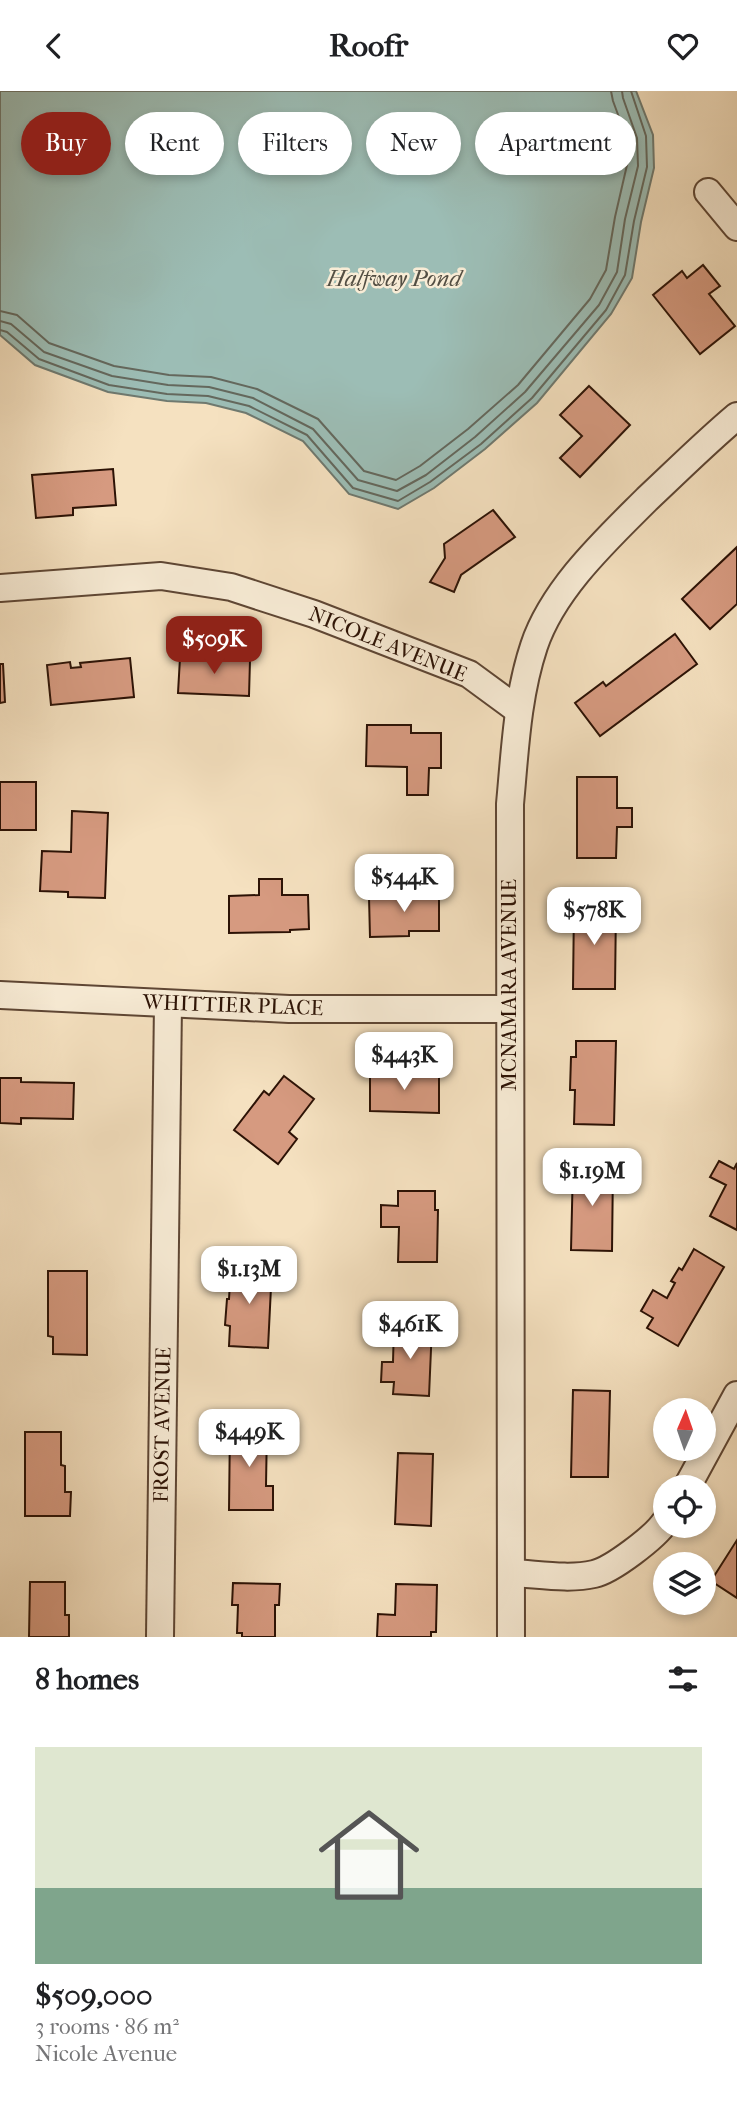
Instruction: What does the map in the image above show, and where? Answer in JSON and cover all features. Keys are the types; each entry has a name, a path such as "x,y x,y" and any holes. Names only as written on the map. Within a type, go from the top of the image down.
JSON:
{"street":[{"path":"708,192 737,227"},
{"name":"MCNAMARA AVENUE","path":"511,1637 510,804 518,710 534,645 553,606 594,552 737,416"},
{"name":"NICOLE AVENUE","path":"0,588 161,576 231,587 314,614 469,674 518,710"},
{"name":"WHITTIER PLACE","path":"0,995 285,1009 509,1009"},
{"name":"FROST AVENUE","path":"160,1637 168,1004"},
{"path":"694,1475 737,1395"},
{"path":"511,1573 564,1576 596,1574 639,1546 653,1533"}],"water":[{"name":"Halfway Pond","path":"0,91 636,91 653,135 654,168 641,222 632,278 611,314 537,403 485,449 434,488 398,509 349,494 303,441 246,413 206,403 167,401 108,392 35,365 0,335"}],"building":[{"path":"703,265 720,286 709,294 735,326 700,354 653,295 682,271 687,278"},
{"path":"589,386 630,425 580,477 560,458 582,436 560,415"},
{"path":"113,469 116,505 73,508 73,515 36,518 32,475"},
{"path":"493,510 515,537 461,575 454,592 430,582 445,558 444,544"},
{"path":"737,547 737,604 710,629 682,599"},
{"path":"675,634 697,664 600,736 575,703 603,682 606,686"},
{"path":"200,654 226,655 226,659 250,660 249,696 178,693 180,658 200,659"},
{"path":"130,658 134,697 51,705 47,665 70,662 71,668 81,667 80,663"},
{"path":"0,664 3,664 5,702 0,703"},
{"path":"367,725 411,725 411,733 441,733 441,768 429,768 428,795 407,795 407,767 366,766"},
{"path":"577,777 617,777 617,808 632,808 632,827 617,827 616,858 577,858"},
{"path":"0,782 36,782 36,830 0,830"},
{"path":"72,811 108,813 105,898 68,897 68,892 40,891 42,851 71,852"},
{"path":"259,879 282,879 282,895 308,895 309,929 229,933 229,896 259,895"},
{"path":"406,893 439,893 439,931 409,931 409,936 370,937 369,897 406,896"},
{"path":"574,905 616,905 615,989 573,989"},
{"path":"576,1041 616,1041 614,1125 574,1124 575,1090 570,1090 571,1057 576,1057"},
{"path":"370,1070 408,1071 407,1075 439,1076 439,1113 370,1111"},
{"path":"284,1076 314,1099 289,1132 297,1139 278,1164 234,1130 264,1091 269,1095"},
{"path":"0,1078 21,1078 21,1082 74,1083 73,1119 21,1118 21,1124 0,1123"},
{"path":"719,1161 734,1169 737,1163 737,1230 710,1216 726,1185 710,1177"},
{"path":"573,1165 613,1166 612,1251 571,1250"},
{"path":"398,1191 435,1191 435,1210 438,1210 437,1262 398,1262 399,1227 381,1227 381,1205 398,1206"},
{"path":"694,1249 724,1267 678,1346 647,1328 653,1318 641,1311 653,1290 667,1298 675,1283 671,1281 679,1268 682,1270"},
{"path":"231,1265 272,1267 268,1348 229,1346 230,1326 225,1325"},
{"path":"48,1271 87,1271 87,1355 53,1354 53,1337 48,1336"},
{"path":"394,1325 432,1326 429,1396 393,1394 394,1382 381,1382 382,1362 393,1362"},
{"path":"573,1390 610,1391 608,1477 571,1477"},
{"path":"230,1425 267,1426 266,1486 273,1486 273,1510 229,1510"},
{"path":"25,1432 61,1432 61,1465 65,1466 65,1492 71,1492 70,1516 25,1516"},
{"path":"398,1453 433,1454 431,1526 395,1524"},
{"path":"737,1540 737,1598 716,1584 716,1573"},
{"path":"30,1582 65,1582 65,1615 69,1615 69,1637 29,1637"},
{"path":"233,1583 280,1584 279,1605 275,1605 275,1637 242,1637 242,1633 237,1633 238,1605 232,1605"},
{"path":"396,1584 437,1585 436,1632 431,1632 431,1637 377,1637 378,1614 395,1615"}]}
